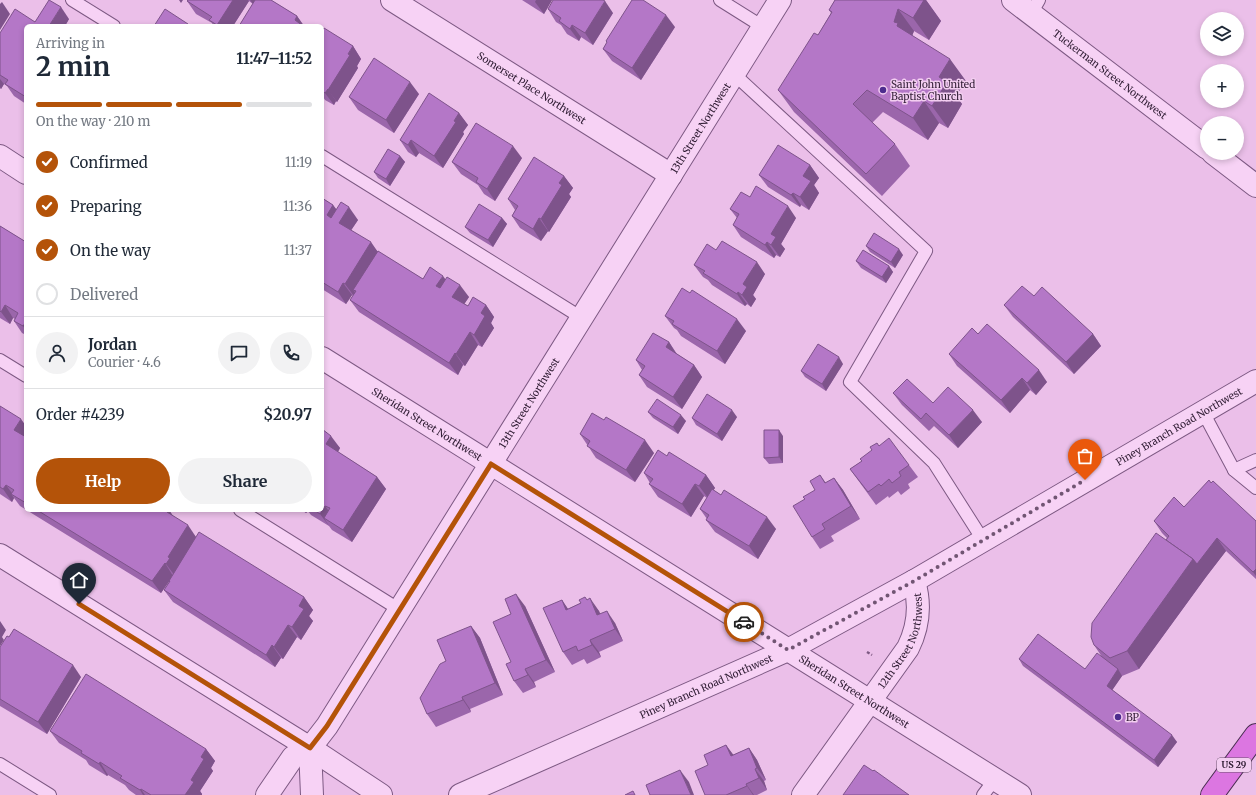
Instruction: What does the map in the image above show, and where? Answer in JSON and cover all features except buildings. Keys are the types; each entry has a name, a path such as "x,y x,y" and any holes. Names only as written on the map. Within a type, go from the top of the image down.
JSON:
{"highway":[{"name":"US 29","path":"1212,795 1256,735"}],"street":[{"name":"Somerset Place Northwest","path":"392,0 671,175"},
{"name":"13th Street Northwest","path":"267,795 293,757 310,748 327,726 780,0"},
{"name":"Tuckerman Street Northwest","path":"1013,0 1035,7 1200,142"},
{"path":"0,156 24,172"},
{"path":"1222,160 1256,186"},
{"name":"Sheridan Street Northwest","path":"324,359 871,702 989,787 1020,795"},
{"name":"Piney Branch Road Northwest","path":"460,795 788,650 914,581 1256,381"},
{"path":"0,555 310,748 381,795"},
{"name":"12th Street Northwest","path":"803,795 871,702 908,648 914,636 918,622 918,594 914,581"},
{"path":"310,748 312,795"}],"lane":[{"path":"72,0 111,24"},
{"path":"720,0 763,27"},
{"path":"734,74 926,252 850,382 934,463 983,540"},
{"path":"324,157 582,318"},
{"path":"0,360 24,375"},
{"path":"1203,412 1234,470 1256,488"},
{"path":"1234,470 1256,460"},
{"path":"243,512 400,610"},
{"path":"0,764 50,795"}],"way so far":[{"path":"744,622 788,650 914,581 1085,480"}],"place":[{"name":"Saint John United Baptist Church","path":"883,90"},
{"name":"BP","path":"1118,717"}],"route":[{"path":"79,604 310,748 327,726 491,464 744,622"}]}
